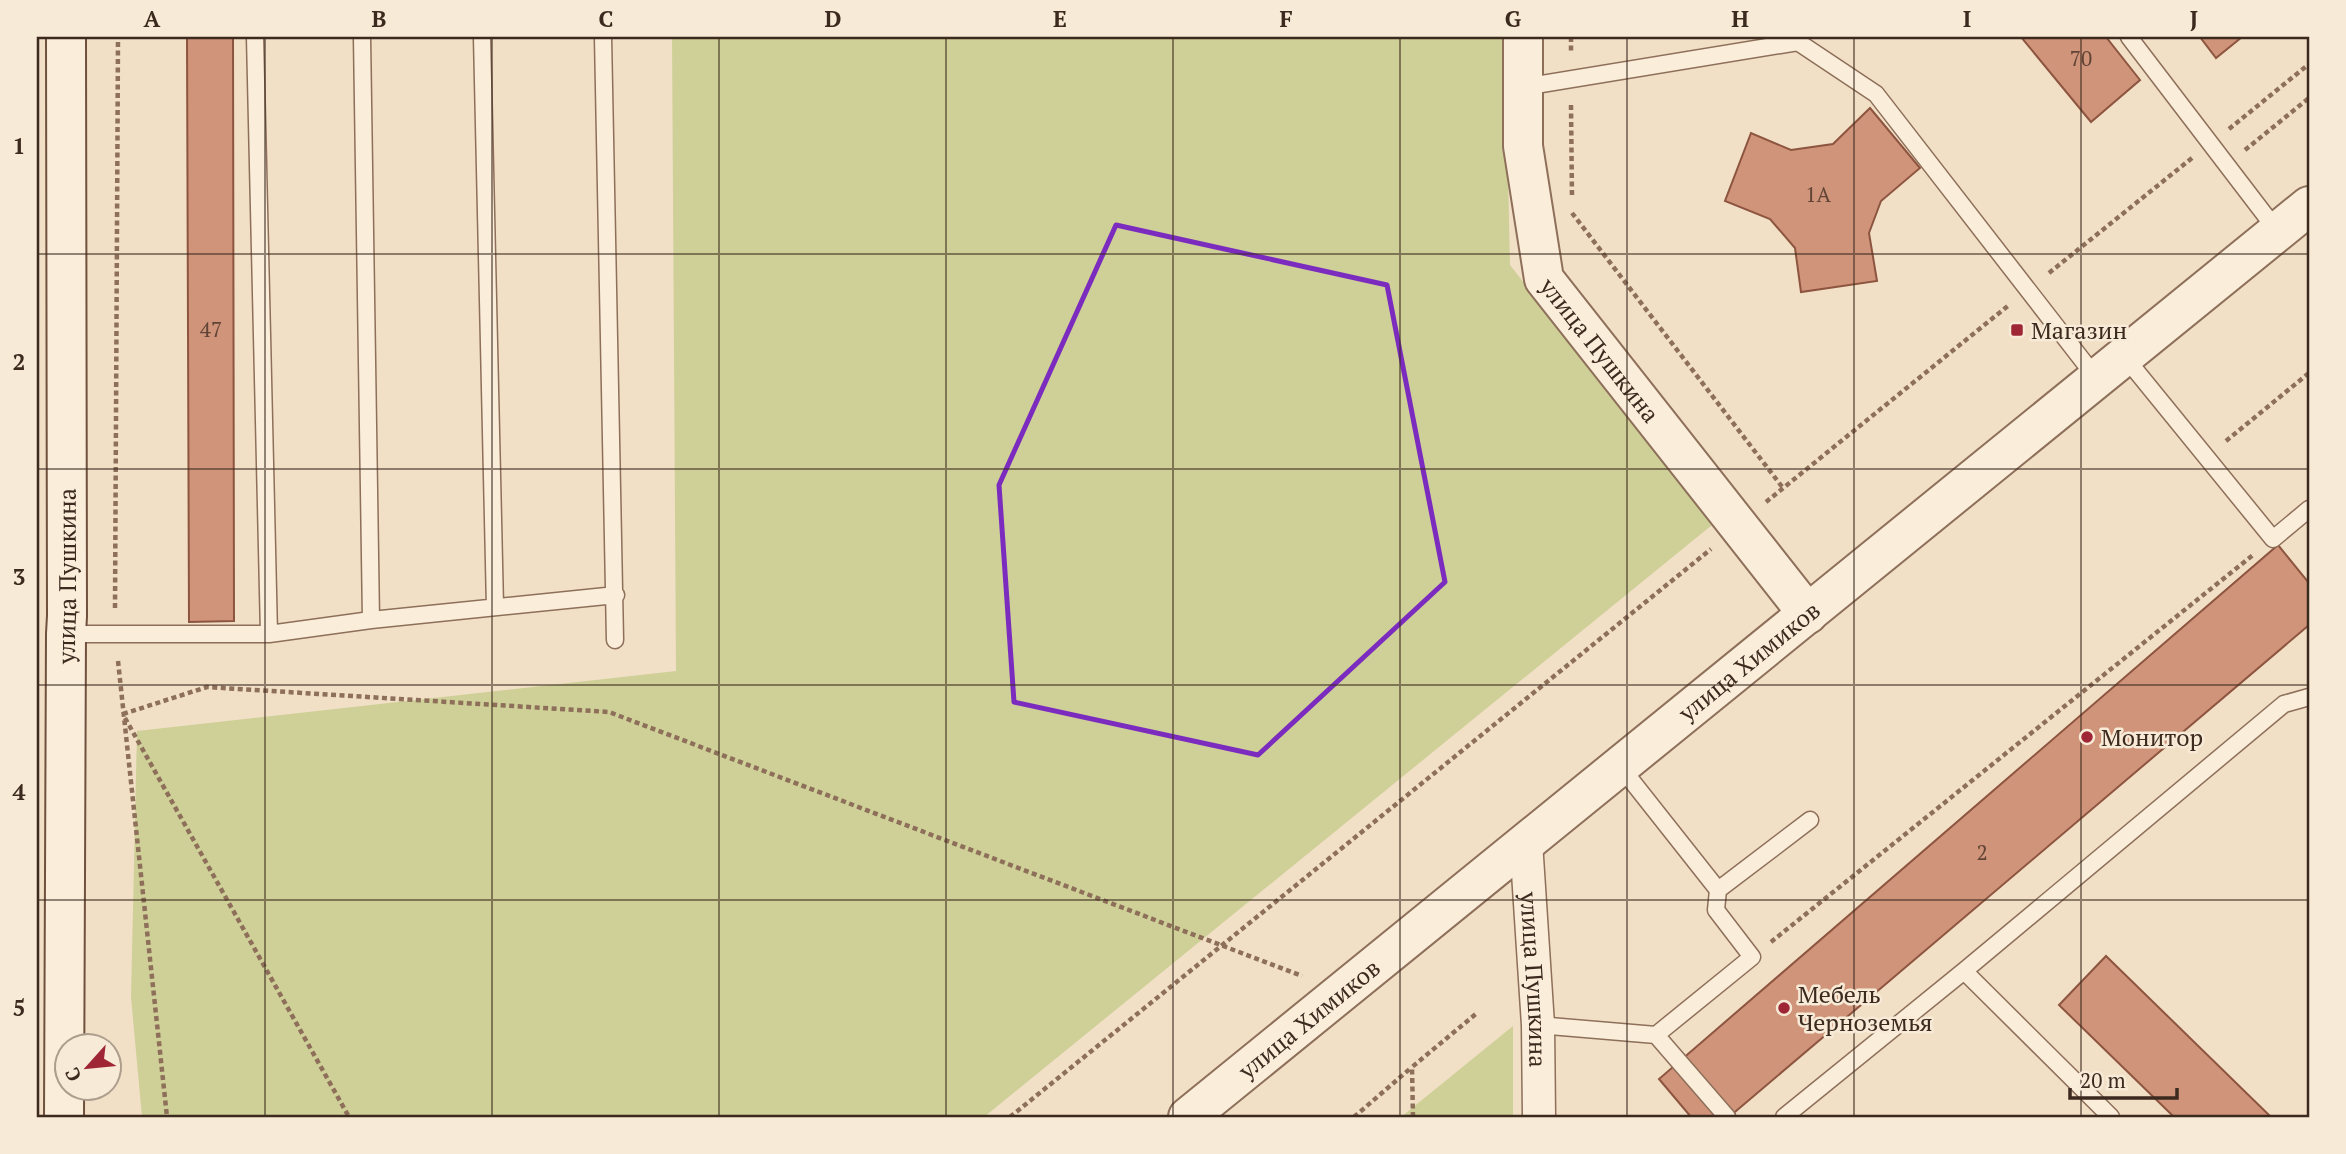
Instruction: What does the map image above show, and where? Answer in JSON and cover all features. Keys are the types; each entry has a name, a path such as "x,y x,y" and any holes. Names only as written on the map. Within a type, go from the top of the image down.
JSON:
{"street":[{"name":"улица Пушкина","path":"64,1117 68,617 66,37"},
{"name":"улица Пушкина","path":"1523,37 1523,146 1544,279 1808,614"},
{"name":"улица Химиков","path":"1188,1117 2309,206"},
{"name":"улица Пушкина","path":"1526,842 1538,1026 1539,1117"}],"lane":[{"path":"255,37 269,634"},
{"path":"362,37 371,620"},
{"path":"482,37 495,607"},
{"path":"603,37 615,640"},
{"path":"2129,37 2277,232"},
{"path":"1523,87 1798,42 1877,94 2028,290 2206,457 2273,539 2309,509"},
{"path":"66,634 269,634 371,620 616,595"},
{"path":"1784,1117 2284,704 2309,696"},
{"path":"1538,1026 1656,1035 1752,957 1716,910 1718,890 1620,766"},
{"path":"1718,890 1810,820"},
{"path":"1964,971 2111,1117"},
{"path":"1656,1035 1727,1117"}],"path":[{"path":"115,616 118,37"},
{"path":"1571,37 1572,199"},
{"path":"1010,1117 2309,64"},
{"path":"2227,165 2309,98"},
{"path":"1572,212 1783,488"},
{"path":"2206,457 2309,373"},
{"path":"1752,957 2273,539"},
{"path":"123,714 206,687 609,712 1302,976"},
{"path":"123,714 167,1117"},
{"path":"123,714 349,1117"},
{"path":"1354,1117 1477,1013"},
{"path":"1412,1067 1413,1117"}],"highlighted area":[{"path":"1116,225 1387,285 1445,582 1258,755 1014,702 999,485"}],"green space":[{"path":"672,37 1505,37 1510,265 1712,525 984,1117 142,1117 131,997 137,731 676,671"},
{"path":"1513,1026 1513,1117 1401,1117"}],"building":[{"path":"187,37 233,37 234,621 189,622"},
{"path":"2021,37 2106,37 2140,80 2091,122"},
{"path":"2200,37 2242,37 2216,58"},
{"path":"1870,108 1920,168 1881,201 1869,233 1877,281 1801,292 1795,248 1770,219 1725,201 1751,133 1791,150 1833,144"},
{"path":"2278,545 2309,583 2309,625 1729,1117 1691,1117 1659,1079"},
{"path":"2106,956 2271,1117 2174,1117 2059,1005"}],"place":[{"name":"Магазин","path":"2017,330"},
{"name":"Монитор","path":"2087,737"},
{"name":"Мебель Черноземья","path":"1784,1008"}]}
